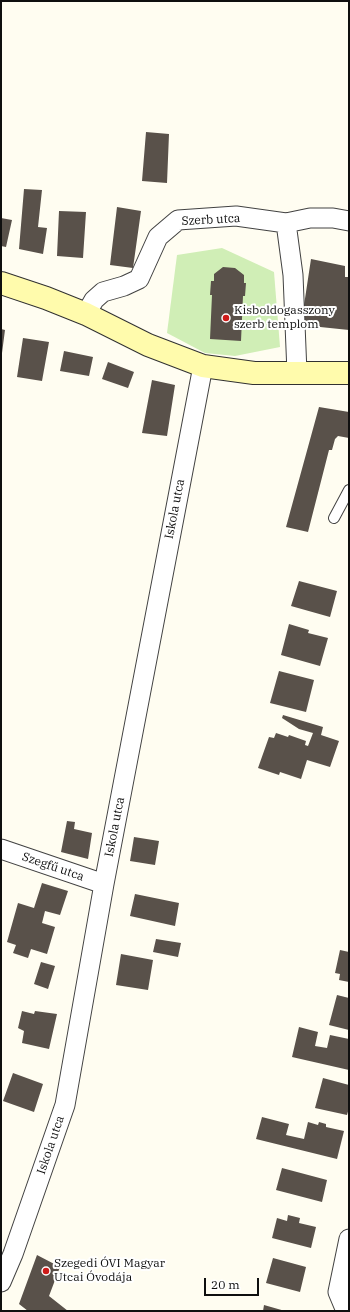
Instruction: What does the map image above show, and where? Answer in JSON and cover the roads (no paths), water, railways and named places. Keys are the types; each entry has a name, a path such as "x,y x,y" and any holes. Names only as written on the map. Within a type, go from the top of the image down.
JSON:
{"main road":[{"path":"1,283 46,298 86,314 148,345 203,366 254,373 349,373"}],"street":[{"name":"Szerb utca","path":"86,314 94,300 103,292 124,286 139,279 158,237 178,220 236,216 286,223 310,218 332,218 349,221"},
{"path":"286,223 293,275 297,373"},
{"name":"Iskola utca","path":"1,1282 13,1254 65,1105 104,884 203,366"},
{"name":"Szegfű utca","path":"1,849 104,884"},
{"path":"346,1311 338,1292 349,1239"}],"lane":[{"path":"334,518 349,490"}],"place":[{"name":"Kisboldogasszony szerb templom","path":"226,318"},
{"name":"Szegedi ÓVI Magyar Utcai Óvodája","path":"46,1271"}]}
